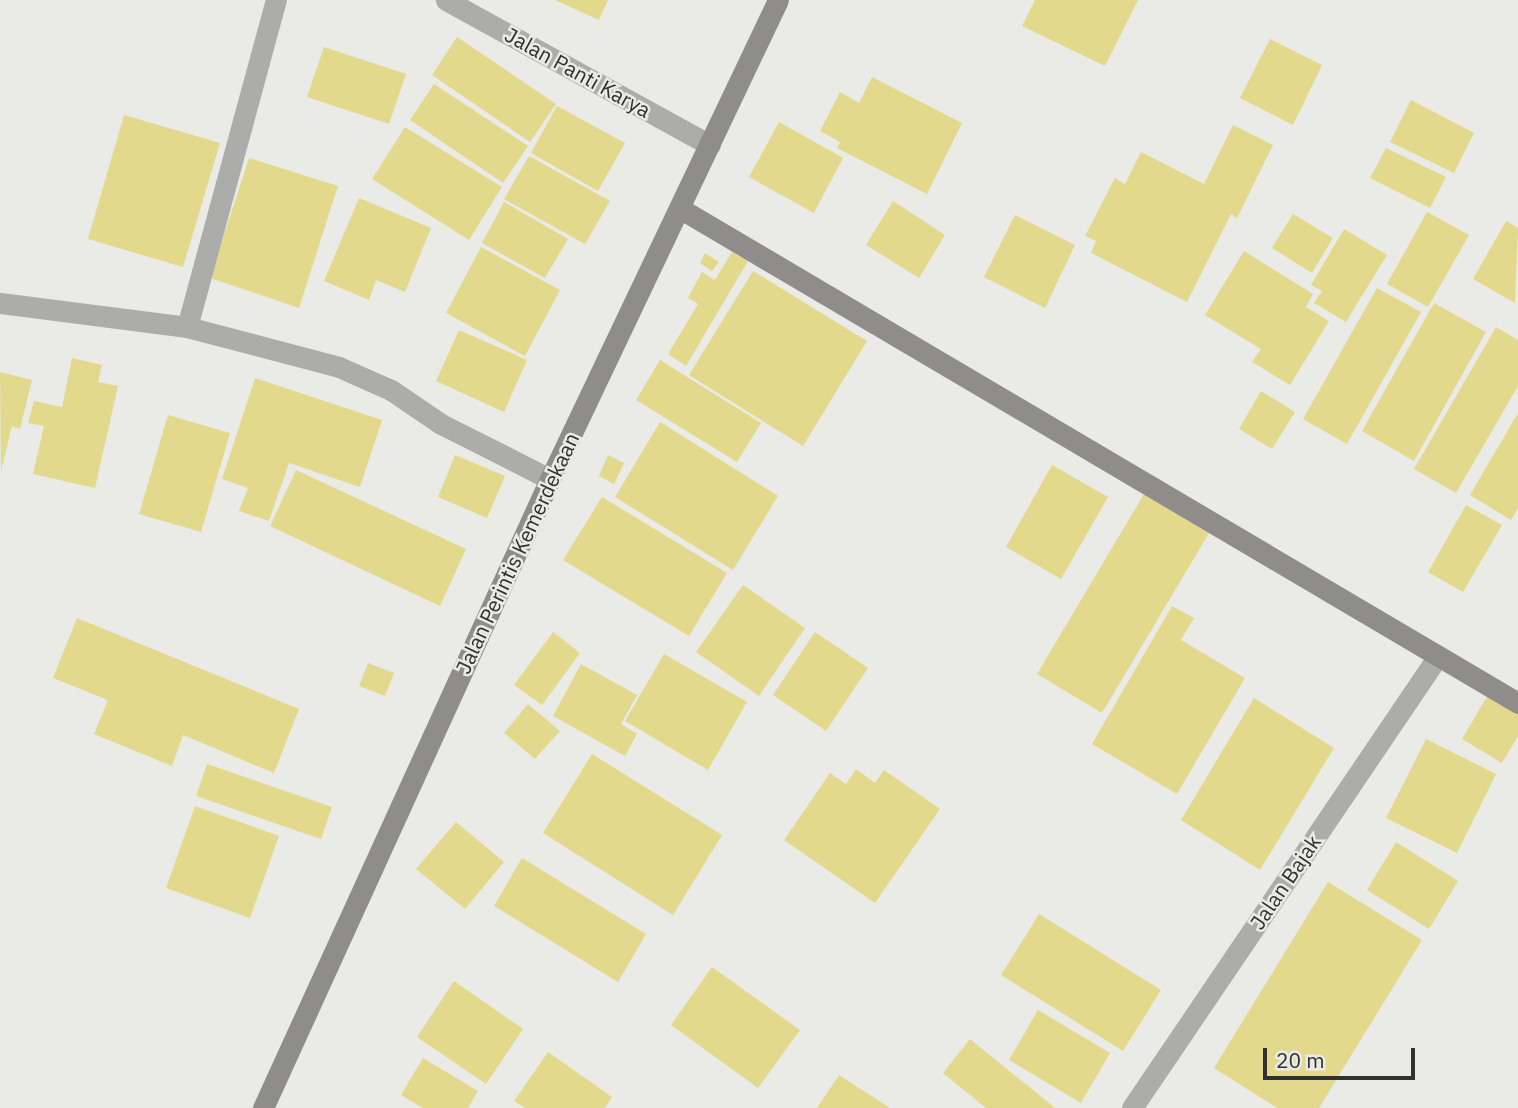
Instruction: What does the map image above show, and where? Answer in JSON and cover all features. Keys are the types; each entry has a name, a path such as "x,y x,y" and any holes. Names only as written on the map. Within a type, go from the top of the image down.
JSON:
{"street":[{"path":"187,327 276,0"},
{"name":"Jalan Panti Karya","path":"446,0 710,145"},
{"name":"Jalan Perintis Kemerdekaan","path":"262,1108 550,479 681,209 778,0"},
{"path":"681,209 1518,703"},
{"path":"0,303 187,327 339,367 391,390 441,424 550,479"},
{"name":"Jalan Bajak","path":"1132,1108 1438,656"}],"building":[{"path":"555,0 608,0 599,20"},
{"path":"1035,0 1138,0 1105,66 1022,26"},
{"path":"457,37 556,104 530,142 432,75"},
{"path":"1270,39 1322,65 1293,125 1240,98"},
{"path":"324,47 406,74 389,124 307,97"},
{"path":"872,77 962,123 927,194 837,148 840,142 820,131 840,92 859,103"},
{"path":"434,84 528,146 503,183 410,120"},
{"path":"1411,100 1474,133 1454,173 1390,142"},
{"path":"557,106 625,143 598,191 531,153"},
{"path":"124,115 220,143 183,267 88,239"},
{"path":"779,122 843,158 814,213 749,177"},
{"path":"1233,125 1273,145 1237,218 1231,214 1187,302 1091,253 1096,241 1085,236 1115,178 1125,184 1141,152 1204,184"},
{"path":"405,127 502,187 469,240 372,179"},
{"path":"1386,148 1446,177 1430,208 1370,178"},
{"path":"529,156 610,201 585,244 504,199"},
{"path":"249,158 338,186 299,308 210,278"},
{"path":"359,198 431,228 405,292 376,280 369,300 324,281"},
{"path":"893,201 945,235 919,278 866,245"},
{"path":"504,202 568,239 545,278 482,243"},
{"path":"1427,212 1469,235 1428,307 1387,284"},
{"path":"1293,214 1333,238 1312,273 1272,248"},
{"path":"1015,215 1075,245 1045,308 984,277"},
{"path":"1506,221 1518,228 1515,303 1473,279"},
{"path":"1344,229 1387,255 1346,322 1314,303 1322,291 1311,285"},
{"path":"481,247 560,290 525,356 446,313"},
{"path":"1244,251 1313,294 1306,307 1329,321 1290,385 1252,362 1261,349 1205,315"},
{"path":"732,252 748,261 686,366 668,354 698,304 688,298 702,272 715,280"},
{"path":"705,253 719,262 712,271 700,263"},
{"path":"753,271 867,341 803,446 689,375"},
{"path":"1377,288 1421,312 1347,444 1303,419"},
{"path":"1434,303 1486,332 1414,461 1362,431"},
{"path":"1496,327 1518,340 1518,386 1456,493 1414,469"},
{"path":"459,330 527,360 504,412 436,381"},
{"path":"72,358 102,365 98,382 118,386 95,488 33,474 44,426 28,423 34,401 62,407"},
{"path":"660,360 761,423 737,462 636,400"},
{"path":"0,372 32,380 20,429 12,426 1,471"},
{"path":"255,378 382,420 360,487 289,463 269,521 239,511 248,488 222,479"},
{"path":"1261,391 1295,412 1272,449 1239,429"},
{"path":"1518,413 1518,508 1511,520 1470,495"},
{"path":"168,415 230,433 201,532 139,514"},
{"path":"660,422 778,496 733,570 615,497"},
{"path":"455,455 505,476 487,518 438,497"},
{"path":"608,455 624,463 614,484 599,476"},
{"path":"1052,465 1108,497 1061,579 1006,547"},
{"path":"296,470 466,549 440,606 270,526"},
{"path":"1147,489 1212,528 1102,713 1037,674"},
{"path":"602,497 727,573 689,636 563,560"},
{"path":"1466,505 1502,525 1463,592 1428,572"},
{"path":"743,585 805,628 759,696 696,652"},
{"path":"1172,606 1194,618 1181,640 1245,678 1177,794 1092,744"},
{"path":"77,618 299,709 274,773 183,735 172,766 94,734 108,700 53,678"},
{"path":"553,632 580,653 542,705 514,685"},
{"path":"815,632 868,668 826,731 773,695"},
{"path":"664,654 747,702 708,770 625,721"},
{"path":"368,663 394,673 385,696 359,686"},
{"path":"581,664 637,695 621,724 637,734 625,756 553,716"},
{"path":"1491,690 1518,706 1518,736 1502,763 1462,739"},
{"path":"1254,698 1334,748 1260,870 1181,820"},
{"path":"528,704 560,731 535,759 504,733"},
{"path":"1426,739 1496,774 1457,853 1386,818"},
{"path":"592,754 722,835 673,915 543,833"},
{"path":"207,764 332,807 321,839 196,796"},
{"path":"856,769 875,783 884,770 940,809 875,903 784,840 830,773 846,784"},
{"path":"195,806 279,836 250,918 166,888"},
{"path":"456,822 504,862 465,909 416,869"},
{"path":"1396,842 1458,881 1429,929 1367,890"},
{"path":"522,858 646,934 618,982 494,906"},
{"path":"1328,882 1422,940 1319,1108 1277,1108 1214,1068"},
{"path":"1039,914 1161,990 1123,1051 1001,975"},
{"path":"712,967 800,1030 758,1088 671,1025"},
{"path":"454,981 523,1029 486,1084 417,1037"},
{"path":"1038,1010 1110,1053 1081,1103 1009,1060"},
{"path":"970,1039 1055,1108 986,1108 943,1073"},
{"path":"548,1052 612,1097 605,1108 525,1108 514,1101"},
{"path":"423,1058 478,1091 468,1108 423,1108 401,1095"},
{"path":"839,1075 890,1108 817,1108"}]}
